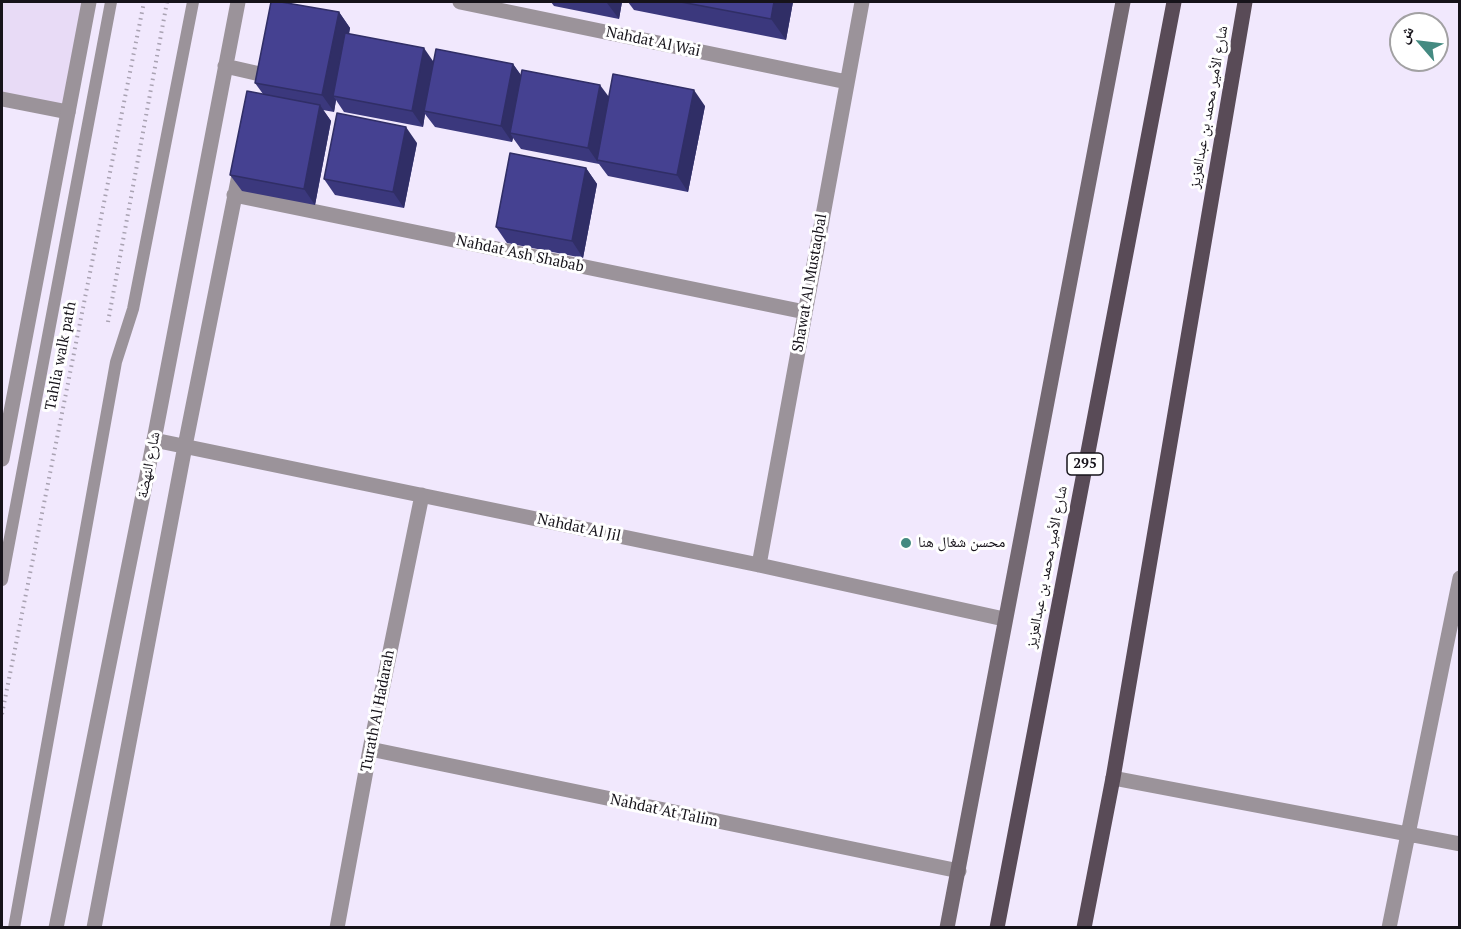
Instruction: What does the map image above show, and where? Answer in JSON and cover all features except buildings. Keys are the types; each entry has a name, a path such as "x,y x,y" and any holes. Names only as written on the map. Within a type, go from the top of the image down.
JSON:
{"main road":[{"path":"947,927 1123,2"},
{"name":"شارع الأمير محمد بن عبدالعزيز","path":"997,927 1174,2"},
{"name":"شارع الأمير محمد بن عبدالعزيز","path":"1084,927 1113,778 1245,2"}],"street":[{"path":"2,459 89,2"},
{"name":"شارع النهضة","path":"56,927 154,440 238,2"},
{"name":"Nahdat Al Wai","path":"459,2 847,82"},
{"name":"Shawat Al Mustaqbal","path":"759,565 861,2"},
{"path":"225,66 260,74"},
{"path":"2,99 68,112"},
{"path":"94,927 185,446 244,151"},
{"name":"Nahdat Ash Shabab","path":"234,195 805,312"},
{"name":"Nahdat Al Jil","path":"154,440 759,565 1004,619"},
{"name":"Turath Al Hadarah","path":"337,927 370,749 422,495"},
{"path":"1389,927 1460,578"},
{"name":"Nahdat At Talim","path":"370,749 959,871"},
{"path":"1113,778 1460,844"}],"lane":[{"path":"2,580 111,2"},
{"path":"14,927 116,362 133,309 193,2"}],"path":[{"name":"Tahlia walk path","path":"2,714 144,2"}],"shaded area":[{"path":"2,2 89,2 68,112 2,99"}],"place":[{"name":"محسن شغال هنا","path":"906,543"}]}
